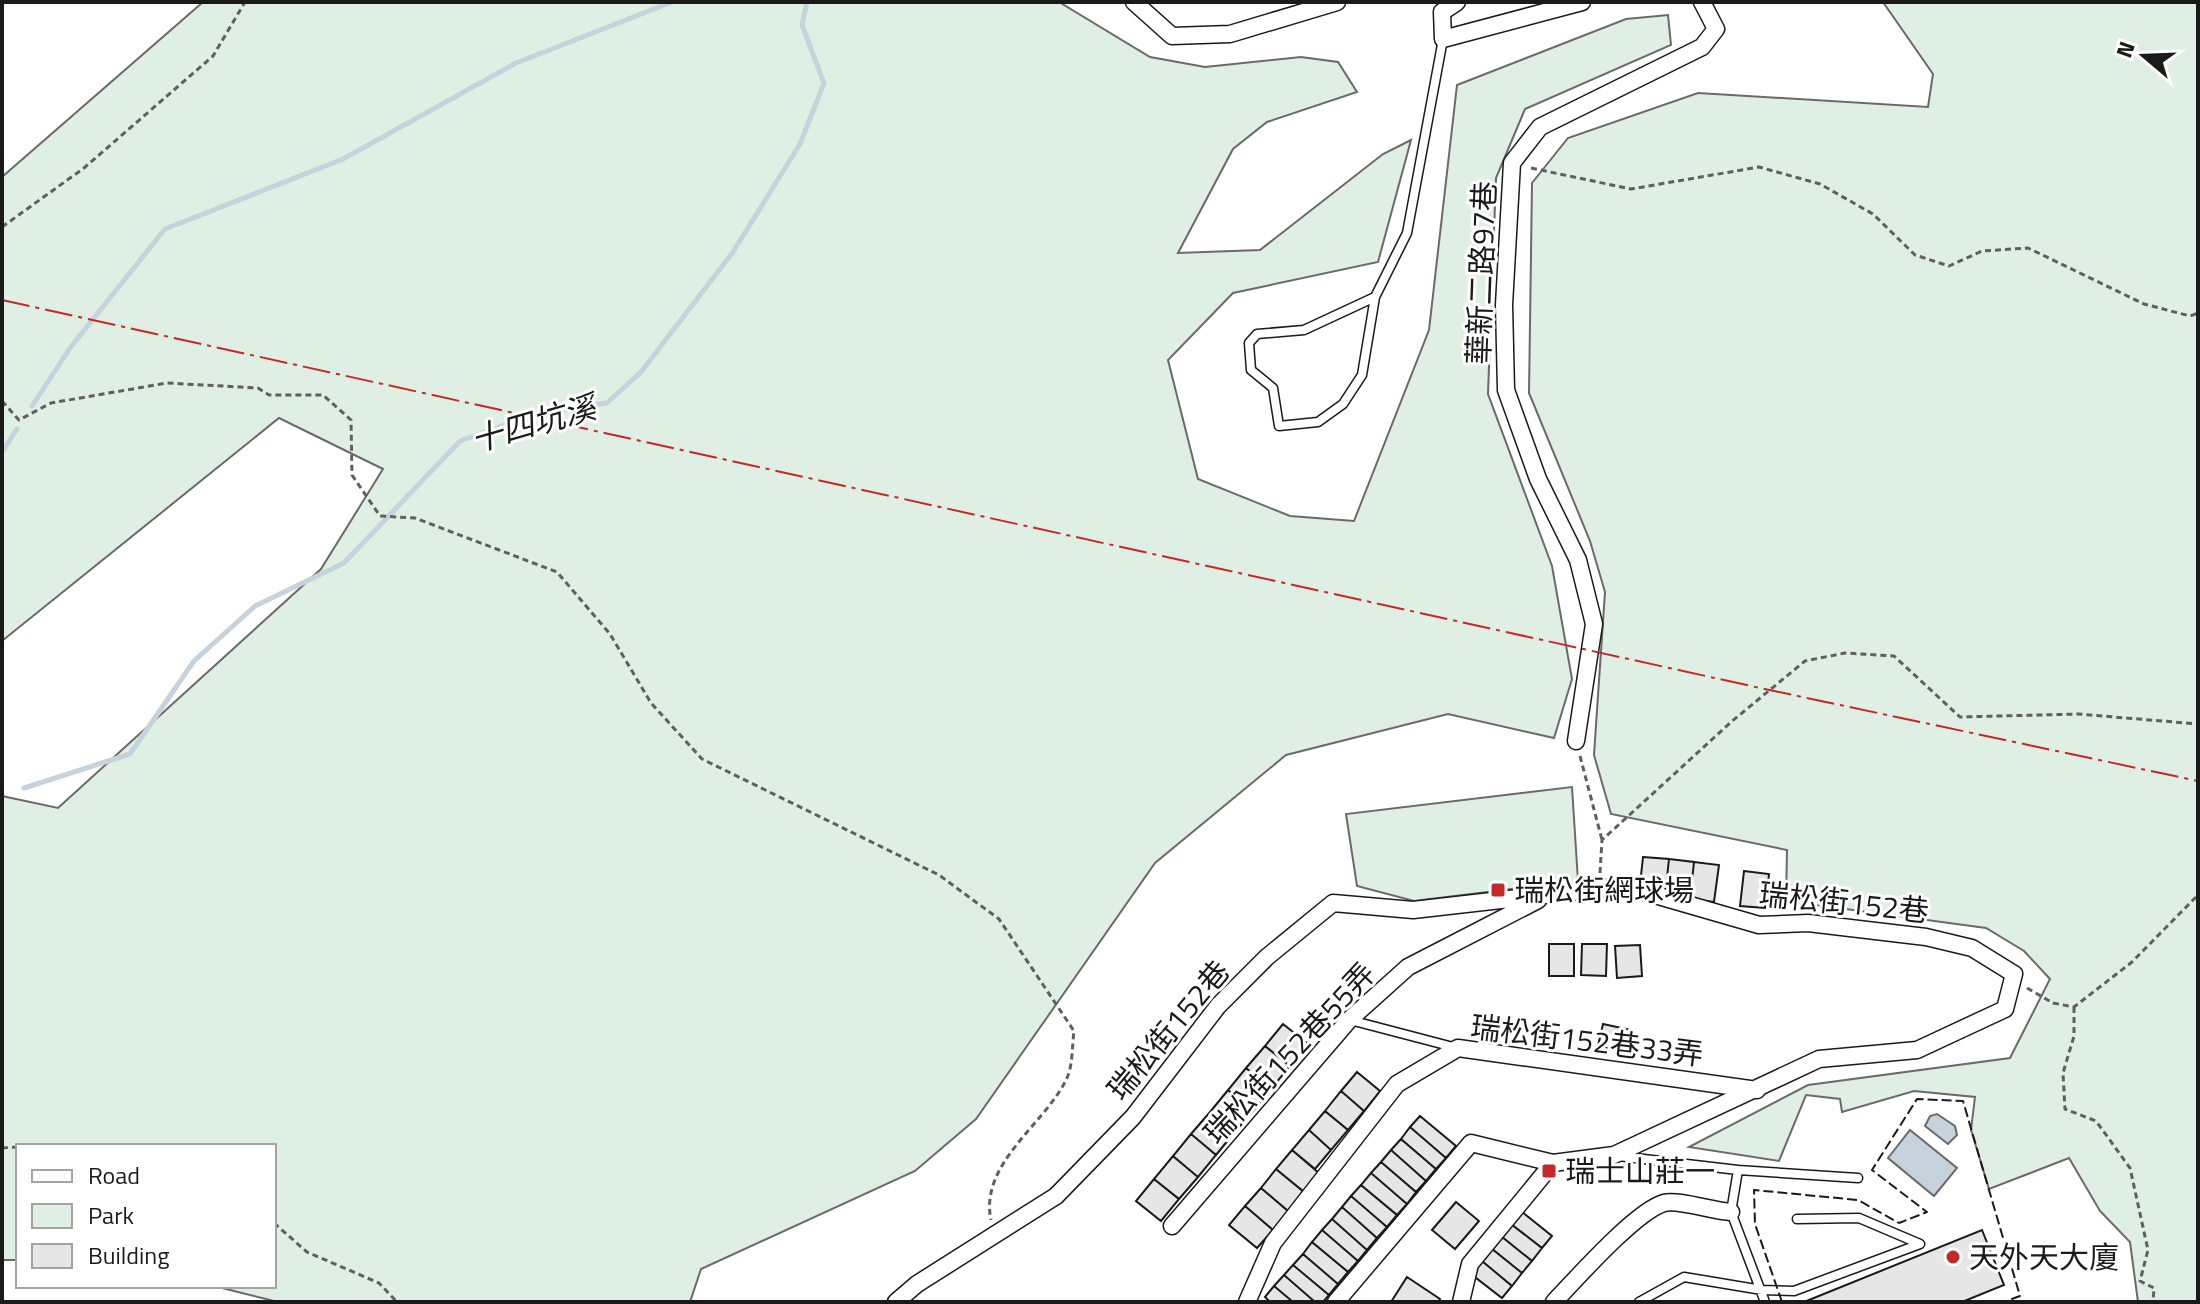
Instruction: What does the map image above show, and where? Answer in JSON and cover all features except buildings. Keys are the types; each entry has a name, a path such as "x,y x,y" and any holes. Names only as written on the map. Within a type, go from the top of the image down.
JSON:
{"street":[{"path":"1134,2 1172,36 1230,34 1337,2"},
{"path":"1457,2 1442,12 1443,39 1582,2"},
{"name":"華新二路97巷","path":"1576,741 1594,624 1578,560 1538,479 1506,390 1504,305 1512,163 1540,127 1702,47 1716,29 1702,2"},
{"name":"瑞松街152巷","path":"896,1302 917,1284 1056,1196 1133,1117 1218,1006 1267,957 1333,903 1413,910 1624,886 1759,925 1808,923 1926,937 1972,948 2014,974 2011,984"},
{"name":"瑞松街152巷55弄","path":"1172,1226 1349,1020 1408,967 1550,893"},
{"path":"1336,1302 1471,1143 1553,1163 1614,1155 1819,1059 1917,1050 2005,1009 2011,984"},
{"name":"瑞松街152巷33弄","path":"1247,1302 1273,1243 1397,1084 1458,1048 1757,1090"},
{"path":"1461,1302 1470,1264 1553,1163"},
{"path":"1554,1302 1601,1254 1647,1213 1665,1203 1731,1212"}],"lane":[{"path":"1375,297 1304,330 1257,334 1249,343 1251,370 1273,388 1279,426 1318,422 1343,404 1362,375 1375,297 1407,233 1443,39"},
{"path":"1349,1020 1458,1048"},
{"path":"1614,1155 1738,1170 1858,1178"},
{"path":"1738,1170 1731,1212 1765,1302"},
{"path":"1639,1302 1684,1277 1762,1290 1794,1291 1920,1244 1859,1218 1797,1219"}],"path":[{"path":"2,227 84,168 213,56 245,2"},
{"path":"1512,163 1631,189 1759,167 1820,184 1873,214 1915,255 1949,266 1982,251 2028,248 2144,304 2190,316 2198,313"},
{"path":"2,401 19,420 51,403 167,383 258,388 269,395 323,395 351,420 352,475 380,516 415,518 557,572 610,634 651,703 702,759 939,875 999,919 1074,1031 1067,1078 1036,1124 1012,1149 994,1181 988,1209 994,1235"},
{"path":"1602,840 1731,722 1805,661 1845,653 1894,656 1960,717 2078,714 2198,724"},
{"path":"1576,741 1602,840 1600,888"},
{"path":"2011,984 2053,1003 2074,1007 2132,962 2198,895"},
{"path":"2074,1007 2074,1036 2063,1073 2065,1109 2096,1121 2130,1168 2148,1250 2140,1281 2154,1288 2153,1302"},
{"path":"276,1225 307,1252 379,1283 397,1302"}],"green space":[{"path":"203,2 1059,2 1150,57 1205,67 1301,57 1338,62 1357,92 1267,122 1233,149 1178,253 1260,250 1383,154 1411,140 1378,262 1233,293 1168,360 1198,479 1290,516 1354,521 1429,330 1457,85 1626,19 1668,15 1671,45 1525,109 1496,178 1488,394 1552,566 1572,679 1554,738 1448,714 1286,755 1155,863 976,1119 915,1171 701,1269 690,1302 278,1302 222,1288 276,1288 276,1144 16,1144 16,1260 2,1260 2,796 58,808 321,569 383,469 279,418 2,641 2,177"},
{"path":"1883,2 2198,2 2198,1302 2138,1302 2130,1242 2100,1211 2069,1158 1989,1189 1971,1130 1975,1097 1914,1091 1842,1112 1840,1099 1806,1095 1779,1161 1689,1147 1808,1085 2010,1058 2050,979 2024,951 1986,928 1786,901 1787,850 1611,814 1594,755 1605,592 1590,541 1529,393 1532,183 1568,138 1698,93 1928,107 1933,74"},
{"path":"1572,787 1578,881 1414,901 1357,886 1346,814"}],"shaded area":[{"path":"1937,1114 1955,1126 1957,1135 1948,1144 1925,1126 1930,1116"},
{"path":"1910,1130 1957,1168 1934,1196 1888,1158"}],"waterway":[{"path":"32,406 70,348 165,229 343,159 516,63 672,2"},
{"name":"十四坑溪","path":"24,788 130,754 194,661 255,606 344,563 460,441 536,414 607,403 641,372 733,252 800,144 824,83 802,25 807,2"},
{"path":"2,452 17,429"}],"fence":[{"path":"1782,1302 1755,1224 1754,1190 1858,1200 1899,1223 1927,1212 1872,1170 1917,1099 1963,1101 2020,1296 2004,1302"}],"power":[{"path":"2,300 1760,688 2198,781"}],"place":[{"name":"瑞松街網球場","path":"1498,890"},
{"name":"瑞士山莊一","path":"1549,1171"},
{"name":"天外天大廈","path":"1953,1257"}]}
